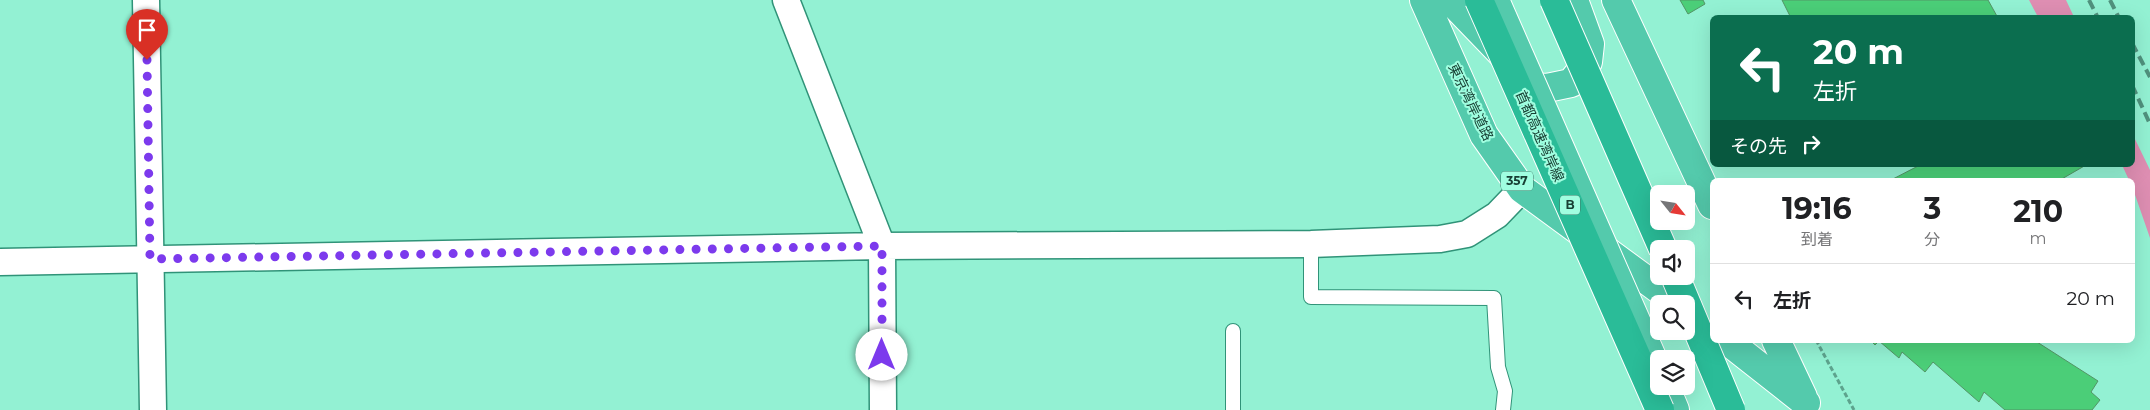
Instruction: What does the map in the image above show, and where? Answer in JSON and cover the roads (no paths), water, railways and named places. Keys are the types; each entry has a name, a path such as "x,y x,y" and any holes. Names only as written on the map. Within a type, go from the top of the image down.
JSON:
{"highway":[{"name":"東京湾岸道路","path":"1424,0 1484,135 1522,189 1666,295"},
{"path":"1450,0 1534,87 1547,88 1571,84 1588,62 1590,44 1574,0"},
{"name":"首都高速湾岸線","path":"1479,0 1660,410"},
{"path":"1494,0 1650,352"},
{"path":"1542,0 1570,57 1650,240"},
{"path":"1554,0 1659,240"},
{"path":"1616,0 1710,201"},
{"path":"1679,285 1732,410"},
{"path":"1695,316 1710,327"},
{"path":"1693,340 1723,410"},
{"path":"1730,343 1808,407"},
{"path":"1777,343 1808,407"},
{"path":"1669,395 1675,410"}],"street":[{"path":"146,0 153,410"},
{"path":"786,0 882,246 883,410"},
{"path":"0,262 882,246 1311,244 1440,239 1467,234 1497,215 1522,189"}],"lane":[{"path":"1311,244 1312,297 1494,298 1498,367 1505,391 1503,410"},
{"path":"1233,331 1233,410"}],"railway":[{"path":"2089,0 2096,15"},
{"path":"2110,0 2118,15"},
{"path":"2135,49 2150,77"},
{"path":"2135,92 2150,124"}]}
